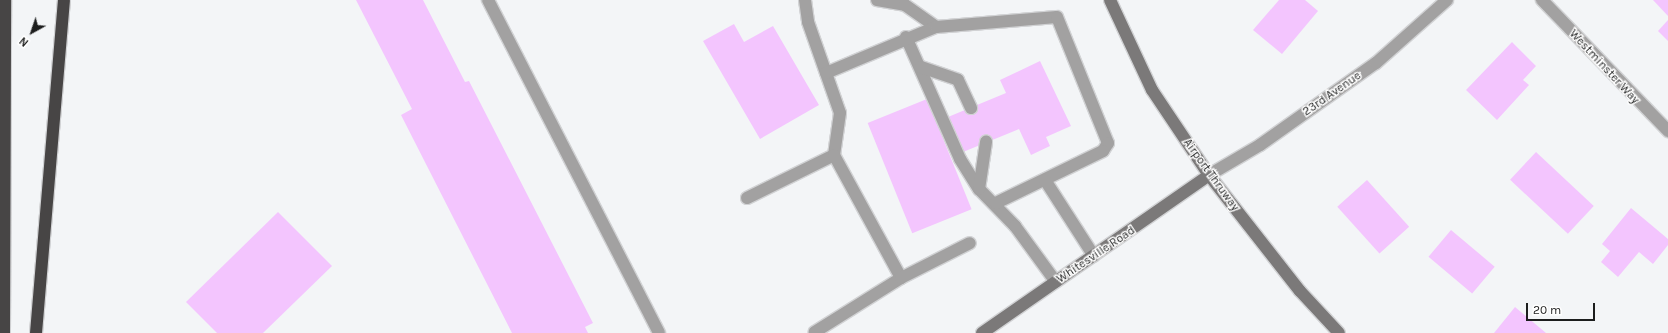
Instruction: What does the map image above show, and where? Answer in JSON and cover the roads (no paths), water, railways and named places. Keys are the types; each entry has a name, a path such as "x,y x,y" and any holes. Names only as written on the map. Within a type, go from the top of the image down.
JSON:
{"highway":[{"path":"4,333 5,0"},
{"path":"36,333 64,0"}],"main road":[{"name":"Airport Thruway","path":"1110,0 1152,90 1209,175 1300,291 1339,333"},
{"name":"Whitesville Road","path":"982,333 1209,175"}],"street":[{"path":"488,0 659,333"},
{"path":"805,0 808,22 840,112 834,155 901,278"},
{"path":"877,0 905,5 936,27"},
{"name":"23rd Avenue","path":"1209,175 1260,144 1376,63 1447,0"},
{"name":"Westminster Way","path":"1542,0 1668,131"},
{"path":"826,72 906,37 936,27 1058,17 1108,143 1103,151 996,203"},
{"path":"906,37 921,67 960,159 979,189 996,203 1056,282"},
{"path":"921,67 958,80 971,108"},
{"path":"979,189 986,142"},
{"path":"747,198 834,155"},
{"path":"1045,180 1094,256"},
{"path":"815,332 901,278 970,243"}]}
